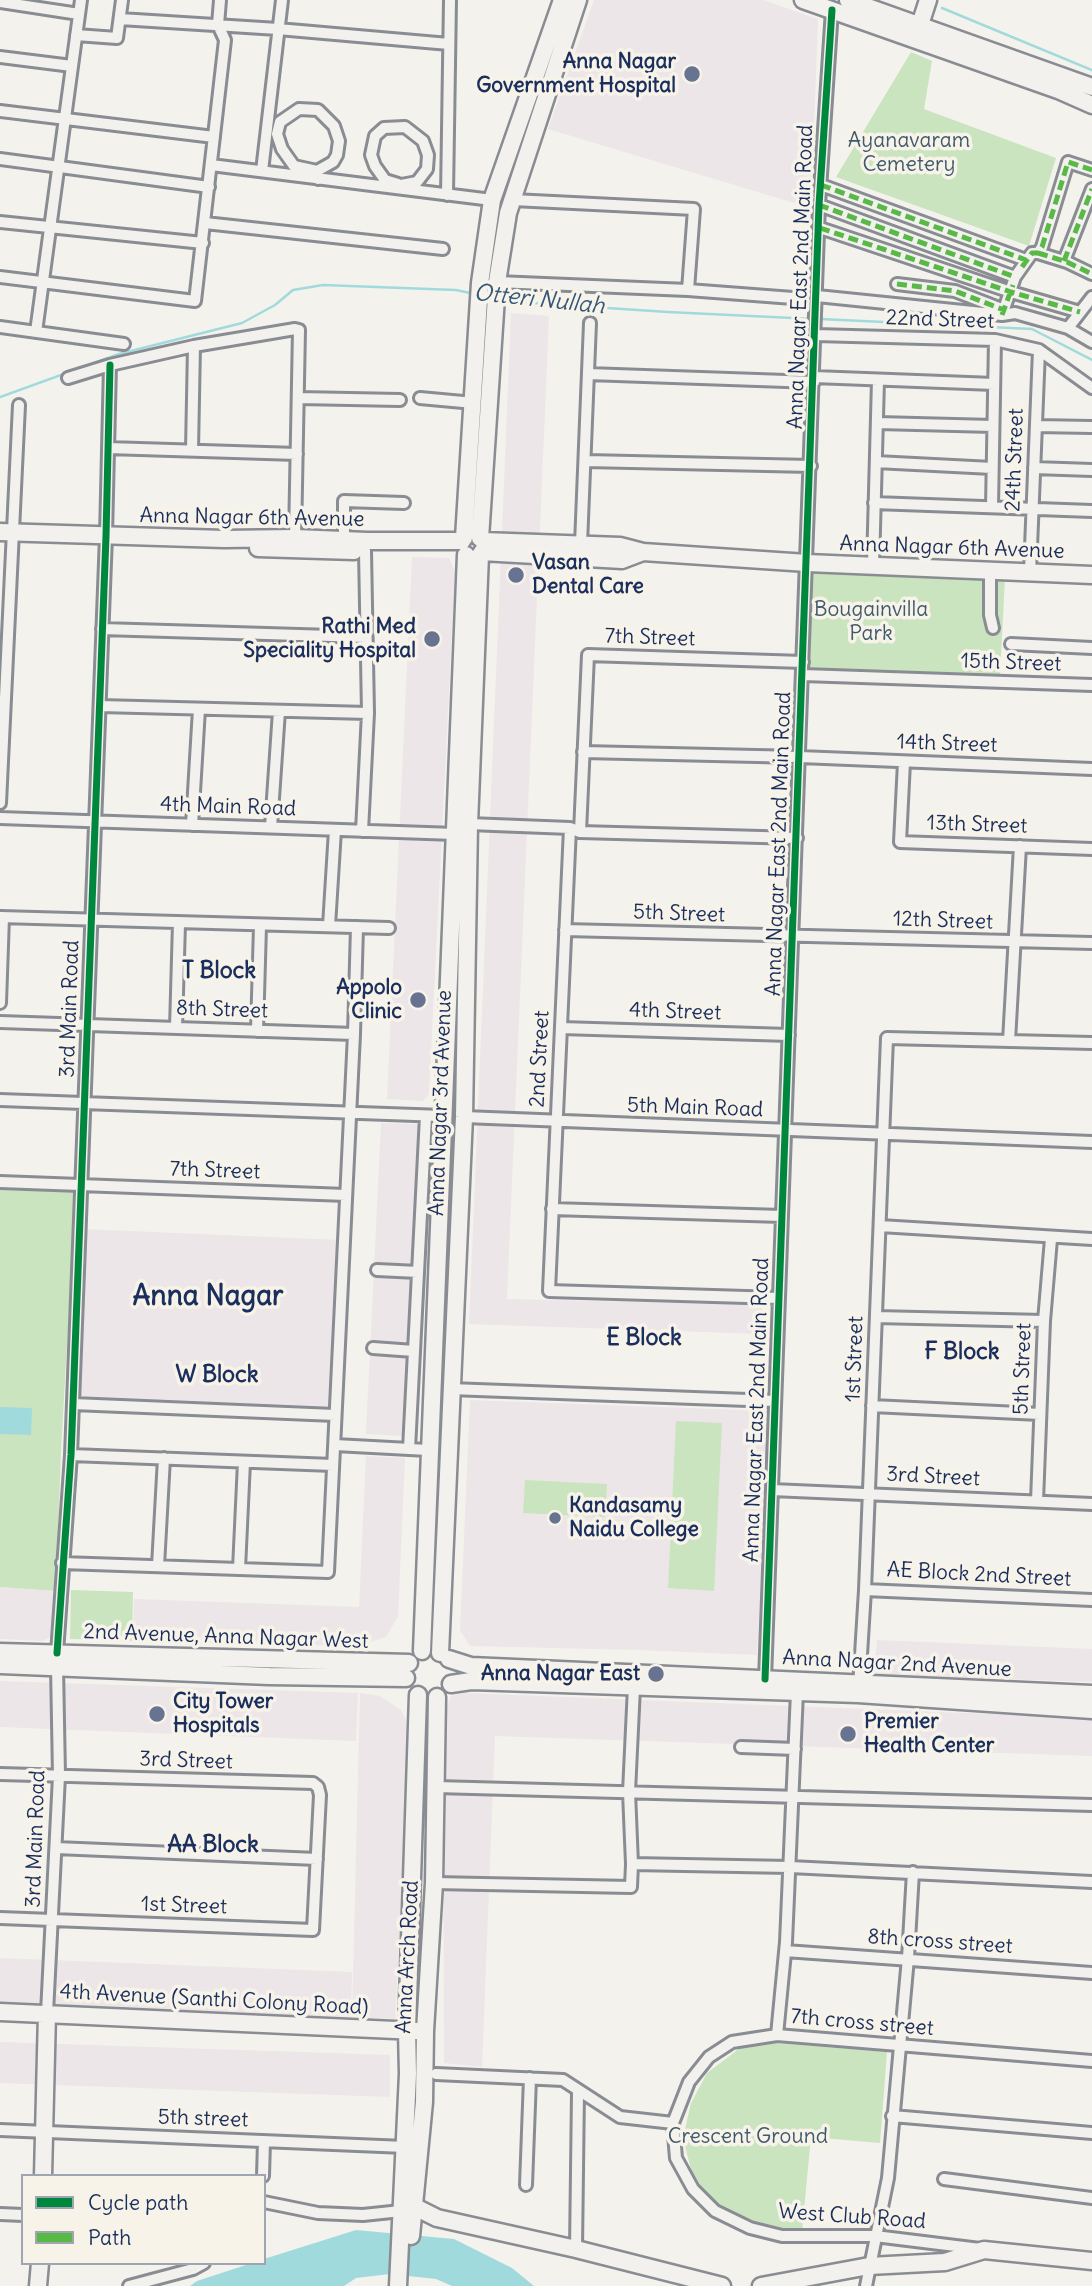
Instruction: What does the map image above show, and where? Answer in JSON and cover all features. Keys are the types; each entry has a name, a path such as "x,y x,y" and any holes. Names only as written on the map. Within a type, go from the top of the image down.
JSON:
{"main road":[{"path":"803,0 918,32 1092,87"},
{"path":"848,0 1092,105"},
{"path":"918,32 928,0"},
{"name":"Anna Nagar 3rd Avenue","path":"422,1651 428,1450 455,834 472,546 497,293 508,213 568,5"},
{"name":"Anna Nagar 3rd Avenue","path":"445,1656 450,1389 464,1117 474,403 480,295 492,200 568,5"},
{"name":"Anna Nagar 6th Avenue","path":"6,532 344,540 472,546 622,560 643,552"},
{"path":"224,539 230,547 365,551 472,546"},
{"name":"Anna Nagar 6th Avenue","path":"472,546 581,544 620,546 643,552 807,564 1092,575"},
{"path":"431,1650 445,1656 453,1669 451,1685 437,1702 428,1698 418,1700 410,1688 407,1670 422,1651 431,1650"},
{"name":"2nd Avenue, Anna Nagar West","path":"0,1652 57,1660 269,1676 407,1670"},
{"name":"Anna Nagar 2nd Avenue","path":"445,1656 471,1666 765,1679 1092,1710"},
{"name":"2nd Avenue, Anna Nagar West","path":"0,1665 57,1660"},
{"name":"Anna Nagar 2nd Avenue","path":"451,1685 471,1681 797,1692 858,1688 1092,1694"},
{"name":"Anna Arch Road","path":"407,2214 407,2035 418,1700"},
{"name":"Anna Arch Road","path":"407,2214 424,2102 434,1883 437,1702"},
{"name":"4th Avenue (Santhi Colony Road)","path":"0,2012 46,2018 425,2036"},
{"path":"43,2174 46,2018"},
{"name":"4th Avenue (Santhi Colony Road)","path":"0,2022 46,2018"},
{"path":"407,2214 576,2249 722,2286"},
{"path":"398,2286 407,2214"},
{"path":"407,2214 409,2286"},
{"path":"761,2286 869,2266 944,2262 984,2250"},
{"name":"West Club Road","path":"984,2250 1092,2261"},
{"path":"38,2286 40,2265"}],"street":[{"path":"36,332 81,0"},
{"path":"76,35 117,38 122,0"},
{"path":"0,277 195,301 225,40 218,25 220,0"},
{"path":"262,171 282,0"},
{"path":"447,195 450,0"},
{"path":"0,2 79,14"},
{"name":"Anna Nagar East 2nd Main Road","path":"765,1679 819,205 832,9"},
{"path":"120,19 449,44"},
{"path":"0,57 72,66"},
{"path":"299,109 318,110 334,126 339,141 337,155 318,175 294,166 282,149 277,134 280,122 299,109"},
{"path":"0,111 214,137"},
{"path":"405,127 423,141 428,155 427,169 417,182 401,187 385,180 370,155 375,136 384,128 405,127"},
{"path":"0,159 209,187"},
{"path":"1038,253 1068,162 1092,170"},
{"path":"211,165 318,175 492,200"},
{"path":"821,185 1026,260"},
{"path":"1065,261 1092,190"},
{"path":"513,200 694,209 688,290"},
{"path":"819,205 1015,277"},
{"path":"0,222 203,243"},
{"path":"205,223 443,249"},
{"path":"820,228 1011,292 1080,312"},
{"path":"1003,313 1015,277 1032,253 1091,270"},
{"path":"897,284 955,290 1003,313"},
{"path":"497,293 688,290 793,298"},
{"path":"817,296 1015,313 1068,328 1092,342"},
{"path":"1068,328 1092,297"},
{"path":"581,544 590,323"},
{"path":"0,327 124,344"},
{"path":"68,378 110,365 194,346 299,330 295,538"},
{"name":"22nd Street","path":"816,335 995,340 1039,350 1092,388"},
{"path":"992,507 995,340"},
{"path":"192,450 194,346"},
{"name":"24th Street","path":"1030,572 1039,350"},
{"name":"3rd Main Road","path":"46,2018 56,1849 57,1660 71,1455 100,706 110,365"},
{"path":"589,374 994,384"},
{"path":"873,566 878,380"},
{"path":"299,398 400,400"},
{"path":"420,398 474,403"},
{"path":"0,803 6,532 19,405"},
{"path":"878,423 993,426"},
{"path":"1036,426 1092,427"},
{"path":"108,448 298,454"},
{"path":"586,461 811,466"},
{"path":"876,461 992,468"},
{"path":"1034,468 1092,470"},
{"path":"344,540 344,501 404,503"},
{"path":"874,503 1092,511"},
{"path":"362,831 368,713 365,551"},
{"path":"990,570 990,615 993,628"},
{"path":"102,629 365,637"},
{"path":"1011,644 1092,648"},
{"name":"7th Street","path":"575,830 583,752 588,655 803,662"},
{"name":"15th Street","path":"803,675 1092,685"},
{"path":"100,706 368,713"},
{"path":"192,825 199,709"},
{"path":"271,827 279,711"},
{"name":"14th Street","path":"583,752 800,757 1092,769"},
{"name":"13th Street","path":"904,762 900,842 1092,849"},
{"name":"4th Main Road","path":"0,818 455,834"},
{"path":"469,824 797,838"},
{"path":"329,926 335,830"},
{"name":"2nd Street","path":"575,830 565,930 549,1291 779,1298"},
{"path":"1020,846 1009,1041 1092,1043"},
{"path":"0,1003 1,917 389,928"},
{"path":"176,1028 179,923"},
{"path":"257,1031 260,926"},
{"path":"62,1563 328,1572 351,1113 357,927"},
{"name":"5th Street","path":"565,930 793,936"},
{"name":"12th Street","path":"793,936 1092,943"},
{"path":"0,1022 87,1025"},
{"name":"8th Street","path":"87,1025 354,1034"},
{"name":"4th Street","path":"561,1028 789,1035"},
{"name":"1st Street","path":"858,1688 865,1590 887,1038 1009,1041"},
{"path":"0,1100 443,1116"},
{"path":"409,1449 426,1116"},
{"name":"5th Main Road","path":"464,1117 1092,1142"},
{"name":"7th Street","path":"0,1182 346,1195"},
{"path":"552,1209 782,1216"},
{"path":"880,1226 1092,1240"},
{"name":"5th Street","path":"1037,1501 1044,1321 1051,1238"},
{"path":"377,1270 418,1272"},
{"path":"876,1317 1044,1321"},
{"path":"373,1348 414,1351"},
{"path":"450,1389 775,1401"},
{"path":"73,1404 335,1415"},
{"path":"872,1406 1040,1414"},
{"path":"335,1445 428,1450"},
{"path":"71,1455 333,1465"},
{"path":"158,1566 164,1458"},
{"path":"239,1569 244,1462"},
{"name":"3rd Street","path":"772,1490 1092,1504"},
{"name":"AE Block 2nd Street","path":"865,1590 1092,1600"},
{"path":"434,1883 631,1887 629,1792 634,1687"},
{"path":"777,2035 786,1951 797,1692"},
{"path":"741,1747 795,1749"},
{"path":"0,1774 58,1776"},
{"name":"3rd Street","path":"58,1776 313,1783 318,1787 320,1795 317,1859"},
{"path":"436,1787 1092,1805"},
{"path":"56,1849 317,1859"},
{"name":"1st Street","path":"53,1920 313,1930 317,1859"},
{"path":"632,1864 790,1867 1092,1882"},
{"path":"866,2286 888,2178 908,1958 912,1872"},
{"path":"0,1918 53,1920"},
{"name":"8th cross street","path":"786,1951 1092,1973"},
{"name":"7th cross street","path":"673,2123 689,2082 709,2057 732,2042 777,2035 1092,2061"},
{"path":"436,2074 563,2080 620,2117 673,2123"},
{"path":"526,2185 530,2078"},
{"path":"576,2249 578,2092"},
{"path":"892,2116 1092,2133"},
{"name":"West Club Road","path":"673,2123 676,2158 692,2189 715,2211 750,2228 782,2236 875,2236 984,2250"},
{"name":"5th street","path":"0,2130 405,2147"},
{"path":"263,2174 264,2141"},
{"path":"944,2179 1092,2198"},
{"path":"266,2202 318,2213 407,2214"},
{"path":"0,2214 21,2215"},
{"path":"129,2286 200,2265"}],"shaded area":[{"name":"Anna Nagar Government Hospital","path":"594,0 763,0 818,19 811,208 548,129"},
{"path":"511,313 549,316 507,1299 762,1305 762,1334 469,1324"},
{"path":"412,557 449,558 455,571 429,1094 423,1101 387,1099"},
{"path":"381,1123 419,1124 403,1436 366,1434"},
{"path":"83,1229 339,1240 330,1407 77,1397"},
{"name":"Kandasamy Naidu College","path":"470,1400 770,1411 757,1655 470,1646 460,1630"},
{"path":"366,1456 405,1458 398,1616 386,1637 357,1646 133,1641 134,1599 359,1607"},
{"path":"0,1587 54,1591 52,1636 43,1641 0,1639"},
{"path":"877,1640 1092,1649 1092,1682 874,1675"},
{"path":"0,1681 358,1693 356,1741 0,1727"},
{"path":"360,1693 380,1696 401,1710 411,1730 395,2019 352,2017"},
{"path":"465,1693 1092,1718 1092,1756 495,1736 482,2067 444,2063 443,1716 451,1696"},
{"path":"0,1958 352,1972 351,2017 0,2003"},
{"path":"0,2042 390,2055 390,2097 0,2083"}],"green space":[{"name":"Ayanavaram Cemetery","path":"911,52 932,61 924,109 1056,158 1029,246 836,177"},
{"name":"Bougainvilla Park","path":"810,568 1005,577 1000,677 806,671"},
{"path":"0,1185 76,1187 56,1591 0,1587"},
{"path":"676,1421 722,1423 714,1591 668,1588"},
{"path":"525,1480 607,1484 605,1517 523,1513"},
{"path":"71,1590 133,1592 132,1641 70,1639"},
{"name":"Crescent Ground","path":"776,2043 887,2052 880,2143 811,2137 802,2231 758,2225 716,2203 693,2177 683,2138 691,2103 707,2073 740,2048"}],"water":[{"path":"0,1407 32,1408 31,1435 0,1434"},
{"path":"356,2230 454,2239 512,2268 534,2286 452,2286 436,2279 390,2274 356,2278 344,2286 190,2286 197,2281 246,2265 266,2265 266,2258"}],"waterway":[{"path":"942,8 1092,70"},
{"name":"Otteri Nullah","path":"0,397 119,354 242,323 275,305 293,290 323,285 456,290 475,294"},
{"name":"Otteri Nullah","path":"502,299 668,312 813,319"},
{"name":"Otteri Nullah","path":"820,319 1032,329 1092,360"}],"marked path":[{"path":"1022,267 1032,253 1038,253 1042,247 1068,162 1092,170"},
{"path":"821,185 1026,260"},
{"path":"1064,261 1092,189"},
{"path":"819,205 1015,277"},
{"path":"820,228 1011,292 1080,312"},
{"path":"1038,253 1067,262 1092,274"},
{"path":"897,284 955,291 1004,310"},
{"path":"1002,315 1013,285"}],"cycle path":[{"path":"765,1679 819,205 832,10"},
{"path":"57,1653 71,1455 106,536 110,365"}],"place":[{"name":"Anna Nagar Government Hospital","path":"692,74"},
{"name":"Vasan Dental Care","path":"516,575"},
{"name":"Rathi Med Speciality Hospital","path":"432,639"},
{"name":"Appolo Clinic","path":"418,1000"},
{"name":"Kandasamy Naidu College","path":"555,1518"},
{"name":"Anna Nagar East","path":"656,1674"},
{"name":"City Tower Hospitals","path":"157,1714"},
{"name":"Premier Health Center","path":"848,1734"}],"district":[{"name":"T Block","path":"219,971"},
{"name":"Anna Nagar","path":"208,1297"},
{"name":"E Block","path":"644,1338"},
{"name":"F Block","path":"962,1352"},
{"name":"W Block","path":"217,1375"},
{"name":"AA Block","path":"213,1845"}]}
